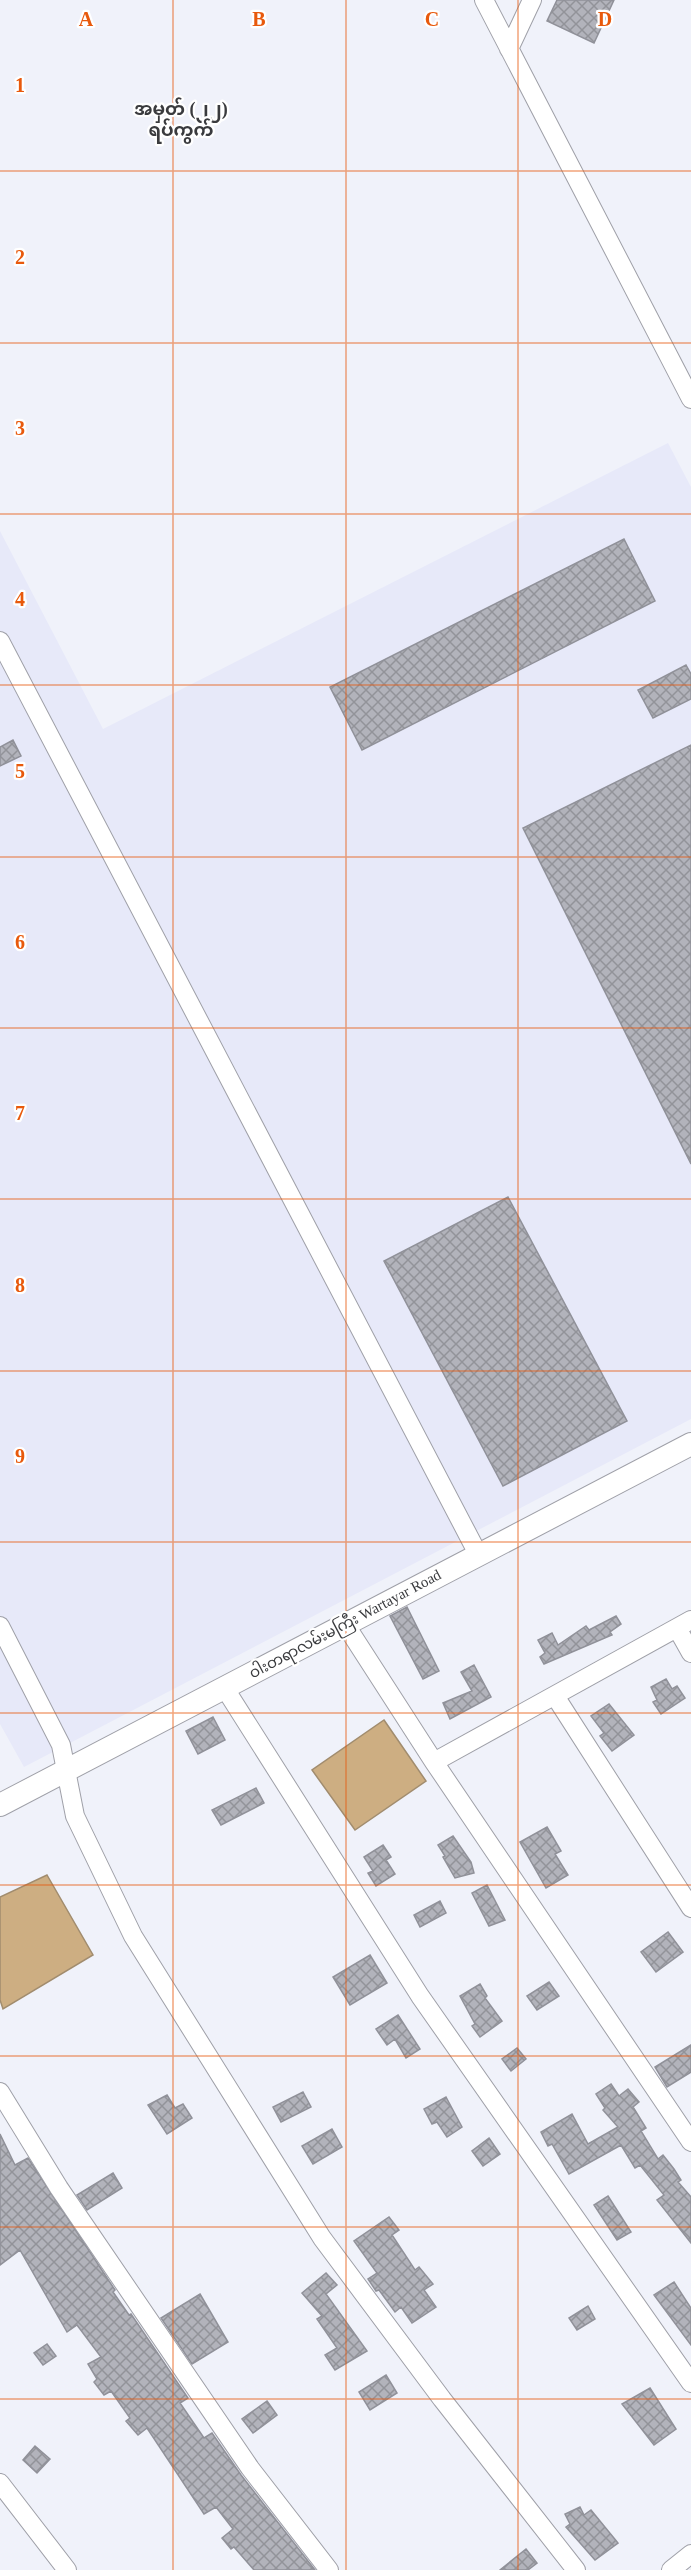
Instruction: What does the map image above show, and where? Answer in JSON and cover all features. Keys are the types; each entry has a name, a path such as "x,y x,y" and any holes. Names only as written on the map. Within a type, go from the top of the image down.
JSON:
{"street":[{"path":"484,0 691,399"},
{"path":"509,49 532,0"},
{"path":"0,640 478,1554"},
{"name":"ဝါးတရာလမ်းမကြီး Wartayar Road","path":"0,1805 691,1444"},
{"path":"345,1624 434,1762 691,2142"},
{"path":"434,1762 684,1624 691,1653"},
{"path":"0,1626 61,1745 64,1771 75,1816 133,1936 322,2238 442,2399 576,2570"},
{"path":"224,1687 420,1996 691,2383"},
{"path":"555,1696 691,1908"},
{"path":"0,2092 59,2188 250,2468 329,2570"},
{"path":"0,2483 67,2570"},
{"path":"671,2570 691,2553"}],"shaded area":[{"path":"668,443 691,487 691,1419 24,1767 0,1724 0,531 103,729"},
{"path":"384,1720 426,1781 355,1830 312,1770"},
{"path":"47,1875 93,1955 3,2009 0,2000 0,1897"}],"building":[{"path":"557,0 614,0 594,43 547,21"},
{"path":"624,539 655,601 362,750 330,687"},
{"path":"686,665 691,674 691,699 653,718 638,690"},
{"path":"13,740 21,756 0,766 0,747"},
{"path":"691,745 691,1164 523,828"},
{"path":"508,1197 627,1421 503,1486 384,1261"},
{"path":"407,1607 439,1671 423,1679 390,1616"},
{"path":"616,1616 621,1624 610,1632 612,1635 544,1664 540,1657 545,1653 538,1640 552,1633 558,1645 586,1626 589,1630"},
{"path":"474,1665 491,1697 450,1719 443,1703 472,1691 461,1672"},
{"path":"666,1679 672,1689 677,1686 685,1698 661,1714 653,1702 657,1700 651,1687"},
{"path":"609,1704 634,1735 612,1751 600,1736 604,1733 591,1716"},
{"path":"213,1717 225,1740 198,1754 186,1731"},
{"path":"256,1788 264,1803 221,1825 212,1810"},
{"path":"547,1827 561,1851 555,1854 568,1875 546,1888 520,1842"},
{"path":"453,1836 471,1862 474,1873 455,1878 443,1857 445,1856 438,1845"},
{"path":"383,1845 391,1857 386,1860 395,1874 376,1886 368,1873 373,1871 364,1857"},
{"path":"487,1885 505,1920 489,1926 472,1893"},
{"path":"440,1901 446,1913 420,1927 414,1915"},
{"path":"668,1932 683,1952 656,1972 641,1952"},
{"path":"370,1955 387,1983 350,2005 333,1977"},
{"path":"549,1982 559,1996 537,2010 527,1996"},
{"path":"480,1984 487,1996 485,1998 502,2021 480,2037 472,2026 475,2024 460,1996"},
{"path":"398,2015 420,2049 406,2058 395,2039 387,2045 376,2029"},
{"path":"691,2045 691,2072 667,2087 655,2067"},
{"path":"517,2048 526,2059 511,2071 502,2059"},
{"path":"611,2084 619,2096 628,2089 639,2102 633,2107 646,2128 641,2131 658,2159 663,2155 674,2169 681,2180 678,2182 691,2197 691,2243 657,2200 664,2195 640,2165 635,2168 621,2145 569,2174 552,2144 548,2146 541,2132 572,2114 588,2144 618,2127 603,2110 605,2108 596,2094"},
{"path":"303,2092 311,2107 281,2122 273,2107"},
{"path":"167,2095 175,2108 183,2104 192,2118 167,2134 148,2105"},
{"path":"446,2097 462,2127 447,2137 437,2122 432,2124 424,2109"},
{"path":"332,2129 342,2147 313,2164 302,2146"},
{"path":"0,2134 15,2165 28,2158 115,2290 113,2292 129,2315 131,2314 188,2398 180,2403 204,2438 212,2433 241,2475 315,2570 254,2570 234,2547 231,2549 222,2538 233,2529 216,2507 204,2514 147,2428 138,2435 126,2421 130,2418 111,2391 104,2395 94,2382 97,2379 88,2364 101,2357 77,2325 67,2332 20,2250 0,2265"},
{"path":"489,2138 500,2154 483,2166 472,2151"},
{"path":"113,2173 122,2188 87,2210 77,2195"},
{"path":"608,2196 631,2232 617,2240 594,2205"},
{"path":"389,2217 399,2230 392,2235 415,2270 419,2267 433,2284 424,2290 436,2307 412,2323 401,2307 395,2312 379,2290 376,2291 368,2279 377,2273 354,2241"},
{"path":"326,2273 337,2285 326,2294 367,2351 335,2370 325,2355 337,2348 317,2319 322,2316 302,2293"},
{"path":"674,2282 691,2308 691,2345 654,2295"},
{"path":"200,2294 228,2342 192,2364 161,2318"},
{"path":"588,2306 595,2319 577,2330 569,2318"},
{"path":"47,2344 56,2356 43,2365 34,2353"},
{"path":"386,2375 397,2393 370,2410 359,2392"},
{"path":"650,2388 676,2429 654,2445 622,2404"},
{"path":"267,2401 277,2415 253,2433 242,2419"},
{"path":"35,2446 50,2459 37,2473 23,2460"},
{"path":"580,2507 584,2515 591,2510 618,2543 595,2560 566,2527 570,2524 565,2514"},
{"path":"526,2549 537,2563 528,2570 500,2570"}],"district":[{"name":"အမှတ် (၂၂) ရပ်ကွက်","path":"181,119"}]}
